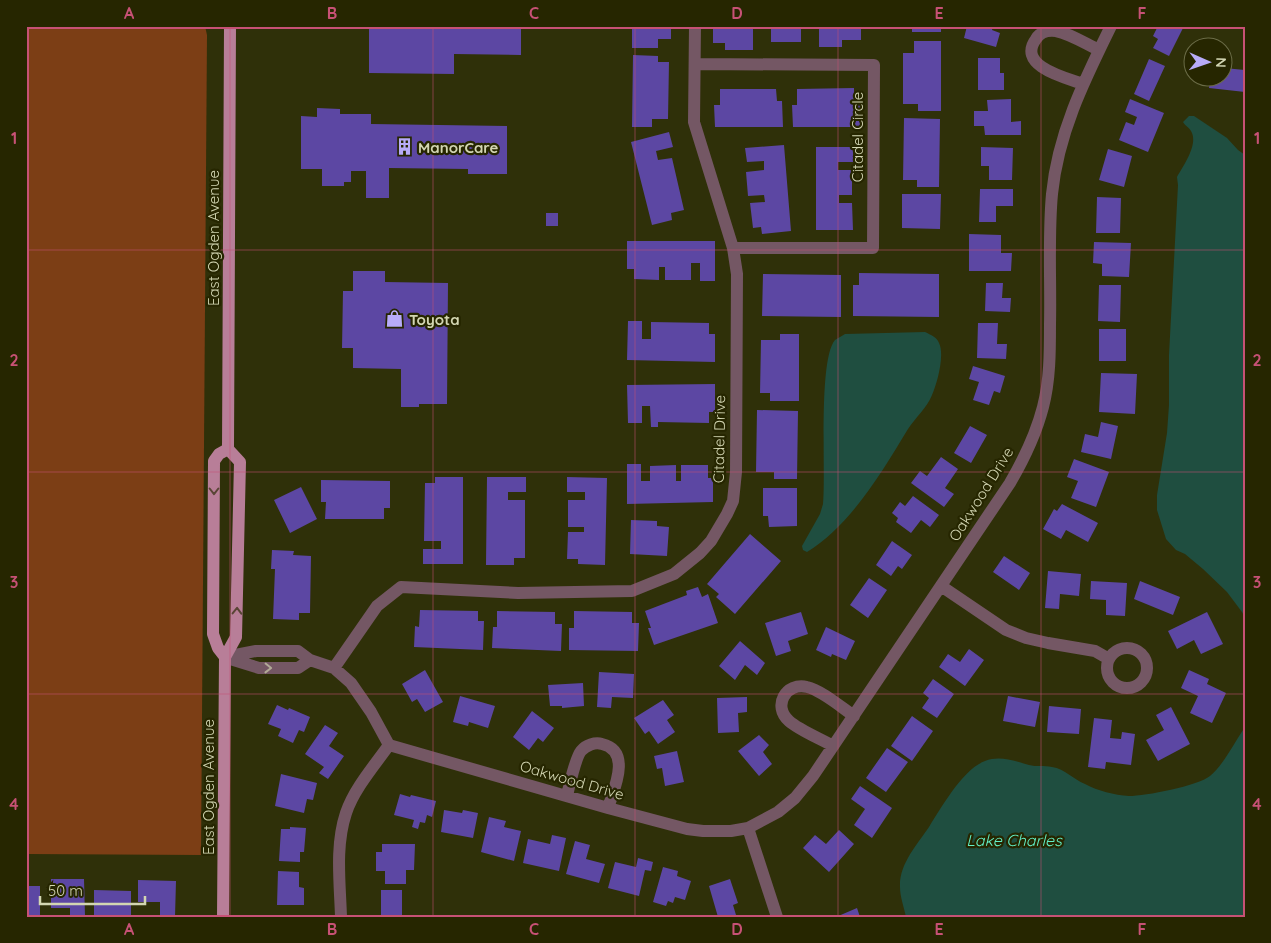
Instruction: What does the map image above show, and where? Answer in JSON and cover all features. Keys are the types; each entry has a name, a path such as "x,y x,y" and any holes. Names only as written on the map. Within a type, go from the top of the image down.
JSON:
{"main road":[{"name":"East Ogden Avenue","path":"223,917 225,657 236,637 240,462 228,449 230,26"},
{"name":"East Ogden Avenue","path":"225,657 218,648 213,634 214,461 219,454 228,449"}],"street":[{"name":"Citadel Drive","path":"334,668 377,606 401,587 518,593 632,591 674,574 700,553 711,541 727,514 733,501 735,484 737,274 733,248 694,122 695,26"},
{"name":"Oakwood Drive","path":"389,745 686,829 731,830 748,828 778,812 795,798 854,716 941,586 1020,466 1034,437 1043,407 1050,357 1052,194 1060,149 1067,123 1083,84 1111,26"},
{"path":"1083,84 1041,67 1034,61 1032,43 1038,35 1046,31 1056,31 1099,50"},
{"name":"Citadel Circle","path":"695,64 874,65 873,248 733,248"},
{"path":"941,586 1006,630 1026,638 1095,651 1109,658"},
{"path":"225,657 256,651 298,651 310,660 334,668 351,683 371,712 389,745 353,798 344,820 339,845 341,917"},
{"path":"833,746 789,721 783,713 782,697 786,692 798,686 813,689 854,716"},
{"path":"566,796 580,752 590,744 600,743 610,747 618,756 620,764 608,808"},
{"path":"748,828 777,917"}],"shaded area":[{"path":"26,26 205,26 207,35 201,855 26,854"}],"water":[{"path":"1189,116 1194,116 1227,138 1245,155 1245,618 1227,592 1185,554 1176,550 1166,539 1157,510 1157,495 1167,433 1169,405 1169,355 1177,177 1192,148 1193,136 1183,122"},
{"path":"925,332 934,336 941,348 938,377 930,400 908,429 876,480 851,513 823,541 807,552 803,550 802,546 820,514 823,504 826,370 830,351 835,340 845,334"},
{"name":"Lake Charles","path":"1245,727 1245,917 906,917 900,887 902,870 914,848 953,790 977,765 991,759 1007,759 1032,766 1049,766 1057,768 1081,782 1106,792 1129,796 1147,794 1183,787 1210,776 1224,760"}],"building":[{"path":"369,26 521,26 521,55 454,54 454,74 369,73"},
{"path":"632,26 671,26 671,39 658,39 658,48 632,48"},
{"path":"713,26 753,26 753,50 725,50 725,43 713,43"},
{"path":"771,26 801,26 801,42 771,42"},
{"path":"819,26 861,26 861,40 842,40 842,47 819,47"},
{"path":"912,26 941,26 941,32 912,32"},
{"path":"967,26 993,26 992,30 1000,33 996,47 964,38"},
{"path":"1158,26 1184,26 1169,56 1153,48 1158,39 1153,36"},
{"path":"914,41 941,41 941,111 918,111 918,104 903,104 903,53 914,53"},
{"path":"633,55 658,56 658,62 669,62 668,119 652,119 652,127 632,127"},
{"path":"978,58 1000,58 1000,73 1004,73 1004,90 978,90"},
{"path":"1149,59 1165,66 1149,101 1134,94"},
{"path":"1234,69 1245,70 1245,92 1209,88 1234,88"},
{"path":"854,88 854,103 860,103 860,127 793,127 792,105 797,105 797,89"},
{"path":"720,89 776,89 777,101 782,101 783,127 715,127 714,105 720,105"},
{"path":"1011,99 1011,122 1021,121 1021,135 985,135 984,126 974,126 974,111 988,111 987,100"},
{"path":"1130,99 1164,113 1148,152 1119,140 1126,122 1134,125 1137,117 1125,112"},
{"name":"ManorCare","path":"317,108 340,109 340,114 371,114 371,124 507,126 507,174 468,174 468,169 389,168 389,198 366,198 366,171 351,171 351,182 344,182 344,186 322,186 322,169 301,169 301,116 317,117"},
{"path":"904,118 940,119 939,187 917,187 917,180 903,180"},
{"path":"669,132 673,147 656,151 658,160 672,158 684,210 671,213 672,220 652,225 631,142"},
{"path":"784,145 791,231 762,234 761,227 753,228 750,203 765,202 764,195 748,196 746,172 764,170 764,161 747,162 745,148"},
{"path":"816,147 853,147 853,162 838,162 838,170 852,170 852,195 839,195 839,203 852,203 853,230 816,230"},
{"path":"981,147 1013,148 1012,180 989,180 989,166 981,166"},
{"path":"1108,149 1132,156 1124,187 1099,180"},
{"path":"980,189 1013,189 1013,206 996,206 996,222 979,222"},
{"path":"902,194 941,194 940,229 902,228"},
{"path":"1097,197 1121,198 1120,233 1096,233"},
{"path":"546,213 558,213 558,226 546,226"},
{"path":"969,234 1001,235 1001,253 1012,253 1011,271 969,271"},
{"path":"627,241 715,241 715,281 700,281 700,263 691,263 691,280 665,280 665,267 659,267 659,280 634,279 634,269 627,269"},
{"path":"1094,242 1131,243 1129,277 1102,276 1102,264 1093,263"},
{"name":"Toyota","path":"353,271 385,271 385,282 448,283 447,404 419,404 419,407 401,407 401,369 353,368 353,348 342,348 343,291 353,291"},
{"path":"859,273 939,274 939,317 853,316 853,285 859,285"},
{"path":"763,274 841,275 841,317 762,316"},
{"path":"986,283 1003,283 1002,298 1011,298 1010,312 985,311"},
{"path":"1099,285 1121,285 1120,322 1098,321"},
{"path":"628,321 642,321 642,339 651,339 651,322 709,323 709,334 715,334 715,362 627,360"},
{"path":"978,323 998,323 997,344 1007,344 1006,359 977,358"},
{"path":"1099,329 1126,329 1126,361 1099,361"},
{"path":"780,334 799,334 799,401 770,401 770,393 760,393 761,340 780,340"},
{"path":"973,366 1005,376 1000,393 994,391 989,405 973,400 979,382 969,379"},
{"path":"1101,373 1137,374 1135,414 1099,412"},
{"path":"715,384 715,412 709,412 709,423 658,422 658,427 651,427 650,406 642,406 642,423 628,423 627,385"},
{"path":"757,410 798,411 797,479 774,479 774,472 756,472"},
{"path":"1101,422 1118,426 1111,459 1081,452 1085,434 1098,437"},
{"path":"970,426 987,435 971,463 954,453"},
{"path":"941,457 958,469 945,488 954,494 944,507 911,483 920,471 927,476"},
{"path":"1074,459 1109,472 1096,507 1071,498 1078,481 1067,477"},
{"path":"627,464 641,464 641,481 650,481 650,466 676,465 676,481 681,481 681,465 708,465 708,478 713,478 713,502 627,504"},
{"path":"435,477 463,477 463,564 423,564 423,549 441,549 441,541 424,541 425,483 435,483"},
{"path":"487,477 526,477 526,492 508,492 508,500 525,500 525,558 514,558 514,565 486,565"},
{"path":"567,477 607,478 605,565 578,564 578,559 567,559 568,532 584,532 584,527 568,527 568,500 585,500 585,492 567,492"},
{"path":"321,480 390,481 390,508 384,508 384,519 325,519 326,502 321,502"},
{"path":"301,487 317,519 290,533 274,500"},
{"path":"763,488 797,488 797,526 769,527 768,516 763,516"},
{"path":"913,496 939,515 930,527 921,520 911,533 896,522 898,518 892,513 900,502 905,506"},
{"path":"1062,504 1098,523 1088,542 1066,530 1061,539 1043,529 1054,509 1057,511"},
{"path":"631,520 657,521 657,526 669,527 667,556 630,554"},
{"path":"750,534 781,561 735,614 716,597 719,594 707,584"},
{"path":"892,541 912,555 902,569 898,566 891,576 876,565"},
{"path":"272,550 294,551 293,555 311,556 310,613 299,613 299,620 273,619 275,569 271,569"},
{"path":"1004,556 1030,573 1019,590 993,572"},
{"path":"1048,571 1081,574 1079,596 1060,594 1059,609 1045,608"},
{"path":"869,578 887,590 868,618 850,605"},
{"path":"1091,581 1127,583 1125,616 1106,615 1106,600 1090,599"},
{"path":"1140,581 1180,597 1173,615 1134,599"},
{"path":"698,587 702,597 708,594 718,623 654,645 645,611 687,595 686,591"},
{"path":"420,610 478,611 478,621 484,621 483,650 414,647 415,626 419,627"},
{"path":"497,611 555,612 555,624 562,624 561,651 492,648 493,627 497,627"},
{"path":"574,611 632,612 632,623 639,623 638,651 569,650 569,628 574,628"},
{"path":"801,612 808,634 788,641 791,651 776,656 765,623"},
{"path":"1207,612 1223,644 1201,654 1194,640 1177,649 1168,631"},
{"path":"826,627 855,641 846,660 832,654 831,657 816,650"},
{"path":"740,641 765,663 757,675 745,665 735,680 719,666"},
{"path":"969,649 984,660 965,686 939,667 948,654 960,662"},
{"path":"425,670 443,702 425,712 417,699 412,702 402,684"},
{"path":"1189,670 1209,679 1207,684 1226,693 1212,723 1190,713 1198,696 1181,688"},
{"path":"599,672 634,674 633,698 612,697 611,708 597,707"},
{"path":"933,679 954,694 937,718 922,708 929,698 923,693"},
{"path":"583,683 584,706 562,708 562,706 550,706 548,685"},
{"path":"460,696 495,706 488,728 469,722 468,726 453,722"},
{"path":"1008,696 1040,702 1035,727 1003,721"},
{"path":"747,697 747,712 738,713 739,732 718,733 717,698"},
{"path":"663,700 674,715 667,720 675,732 658,744 649,731 645,734 634,718"},
{"path":"277,705 310,717 304,732 299,730 293,743 278,736 281,729 268,724"},
{"path":"1049,706 1081,709 1079,734 1047,732"},
{"path":"1171,707 1190,744 1158,761 1146,740 1164,730 1156,715"},
{"path":"532,711 554,728 543,742 538,738 529,750 513,737"},
{"path":"912,716 933,731 912,761 891,746"},
{"path":"1094,718 1112,720 1110,738 1121,739 1122,732 1135,734 1131,765 1106,762 1105,769 1088,767"},
{"path":"325,725 338,733 329,746 344,756 328,779 319,773 324,767 305,754"},
{"path":"759,735 769,745 763,752 772,764 759,776 738,751"},
{"path":"887,748 908,762 886,792 866,778"},
{"path":"677,751 684,782 665,786 662,768 657,769 654,756"},
{"path":"281,774 317,783 313,800 307,799 304,813 275,806"},
{"path":"860,786 892,808 872,838 854,825 865,809 851,799"},
{"path":"400,794 436,801 432,817 427,815 425,823 420,822 418,829 412,827 414,820 394,815"},
{"path":"444,810 462,813 463,810 478,813 473,838 441,832"},
{"path":"489,817 506,821 504,827 521,831 514,861 481,852"},
{"path":"290,827 306,828 304,852 300,852 300,862 279,861 281,829 290,829"},
{"path":"839,830 854,844 829,872 803,848 815,835 826,844"},
{"path":"552,835 566,838 559,871 523,863 528,839 550,844"},
{"path":"575,841 590,845 586,859 605,864 599,883 566,874"},
{"path":"382,844 415,844 414,870 406,870 406,884 385,884 385,871 376,871 376,852 382,852"},
{"path":"638,858 653,862 651,871 645,870 639,896 608,888 615,862 636,867"},
{"path":"663,867 678,871 677,876 691,881 685,900 675,897 673,903 668,901 666,906 653,902"},
{"path":"278,871 299,872 299,887 304,888 304,905 277,905"},
{"path":"51,879 84,879 85,916 70,916 70,908 51,908"},
{"path":"730,879 738,903 733,905 736,915 718,917 709,886"},
{"path":"138,880 176,881 175,917 160,917 160,902 138,902"},
{"path":"26,886 40,886 40,917 26,917"},
{"path":"94,890 131,891 131,916 94,916"},
{"path":"381,890 402,890 402,917 381,917"},
{"path":"857,908 860,917 836,917"}],"place":[{"name":"ManorCare","path":"404,147"},
{"name":"Toyota","path":"395,319"}]}
